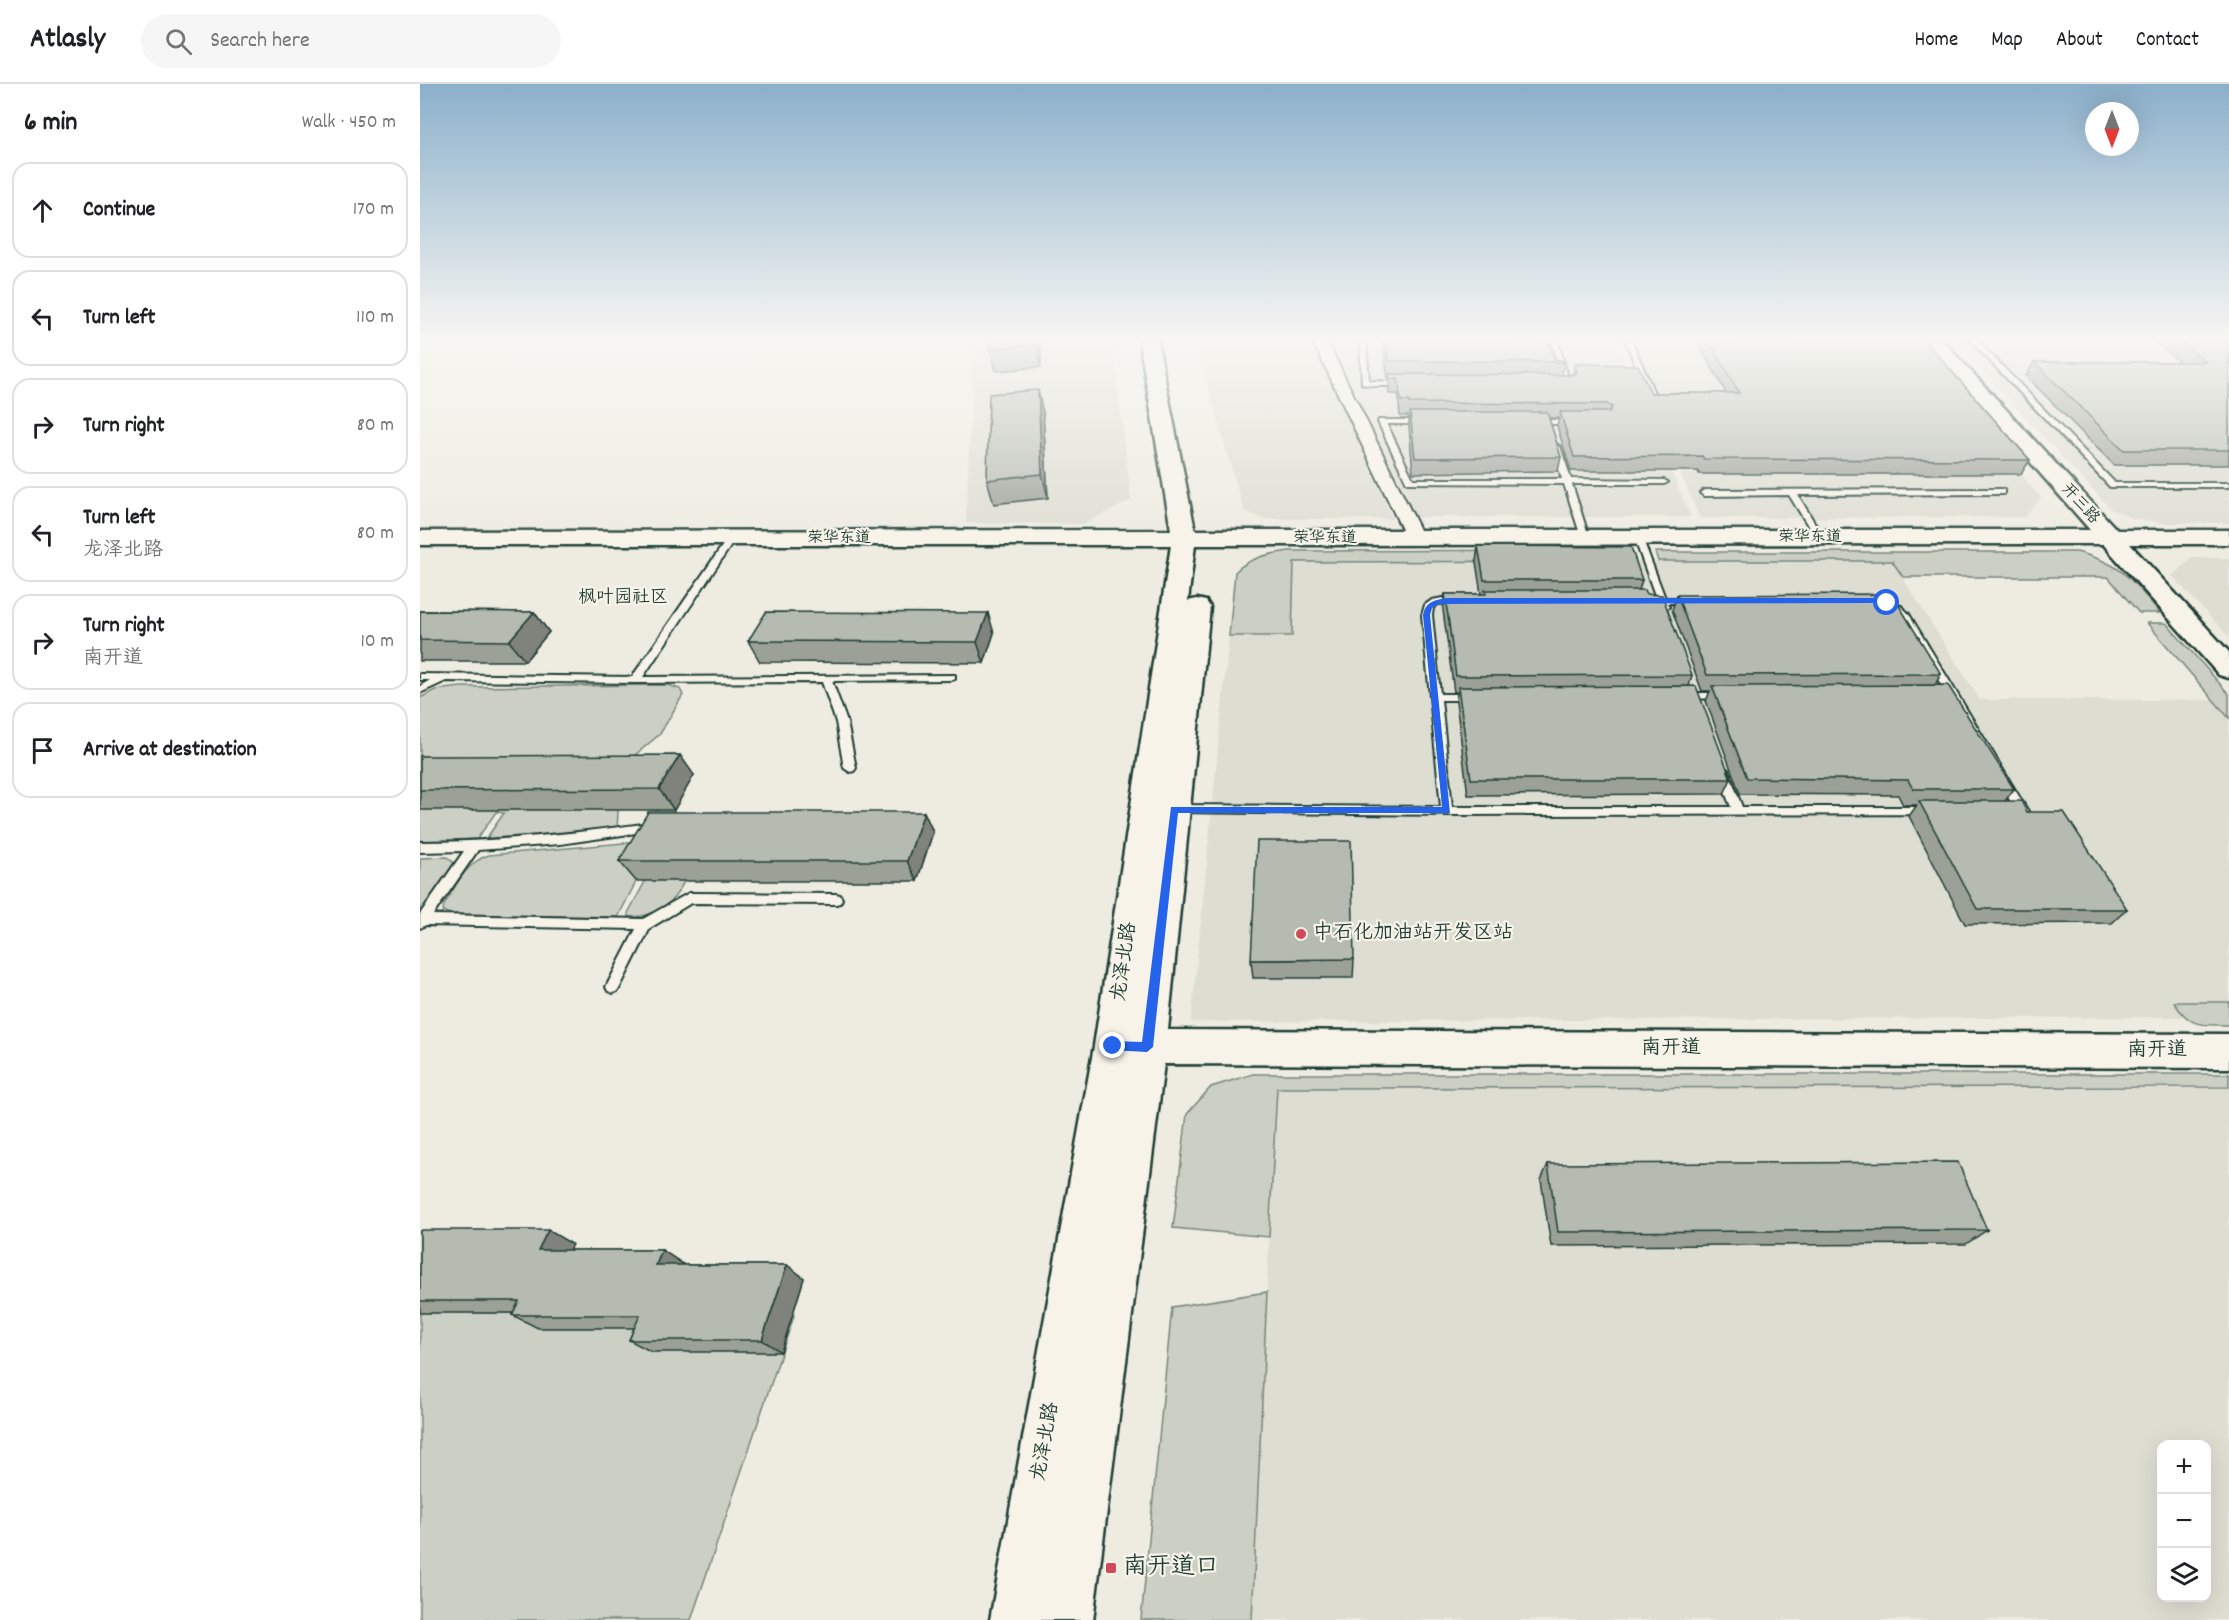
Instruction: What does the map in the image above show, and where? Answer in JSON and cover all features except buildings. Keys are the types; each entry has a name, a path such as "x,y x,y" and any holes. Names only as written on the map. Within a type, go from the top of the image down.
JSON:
{"street":[{"name":"龙泽北路","path":"1017,1620 1130,1047 1174,809 1194,538 1165,411"},
{"name":"龙泽北路","path":"1066,1620 1130,1047 1194,538 1202,519 1179,411"},
{"path":"1354,411 1415,538"},
{"name":"开三路","path":"1995,411 2229,669"},
{"name":"荣华东道","path":"420,538 2229,537"},
{"name":"南开道","path":"1130,1047 2229,1051"}],"lane":[{"path":"2041,411 2113,485 2229,485"},
{"path":"1430,422 1382,422 1410,481 1664,482"},
{"path":"1525,422 1581,422"},
{"path":"1549,422 1585,537"},
{"path":"1704,493 2001,492"},
{"path":"1792,493 1819,537"},
{"path":"1638,537 1669,622"},
{"path":"635,680 732,538"},
{"path":"1174,809 1447,810 1737,811 2022,811 1947,695 1904,614 1887,603 1875,601 1448,600 1435,602 1428,607 1426,615 1447,810"},
{"path":"420,677 635,680 951,677"},
{"path":"420,690 444,678"},
{"path":"825,678 836,700 844,727 850,768"},
{"path":"1672,696 1731,696"},
{"path":"1435,697 1482,697"},
{"path":"1718,759 1737,811"},
{"path":"420,847 473,848 544,842 643,828"},
{"path":"422,922 473,848"},
{"path":"422,922 645,924 689,898 836,899"},
{"path":"613,987 645,924"}],"shaded area":[{"path":"971,411 1120,411 1131,500 1084,524 966,523"},
{"path":"1215,411 1344,411 1393,519 1264,519 1244,511"},
{"path":"1364,411 1644,411 1691,517 1414,517"},
{"path":"1653,411 1966,411 2041,498 2025,517 1700,518"},
{"path":"2019,411 2229,411 2229,523 2164,523 2134,519 2111,509"},
{"path":"1631,550 1634,561 1294,562 1292,636 1229,636 1235,572 1253,560 1274,553 1289,551"},
{"path":"1655,552 2077,552 2116,567 2133,581 2160,613 2139,613 2108,577 1903,577 1892,561 1658,561"},
{"path":"2192,558 2229,558 2229,637 2172,576"},
{"path":"1892,561 1980,700 2213,700 2229,718 2229,1002 2175,1002 2183,1017 1191,1022 1229,636 1292,636 1294,562"},
{"path":"2147,623 2166,623 2229,694 2229,718"},
{"path":"668,685 680,689 683,695 660,734 628,761 620,780 617,829 486,839 504,813 496,812 477,839 420,841 420,698 435,690 461,687"},
{"path":"691,837 701,845 683,884 668,904 658,911 645,915 629,917 628,913 648,876 639,876 618,917 450,914 443,911 444,905 462,876 474,863 489,855"},
{"path":"447,857 454,863 420,915 420,858"},
{"path":"2174,1002 2229,1002 2229,1025 2204,1025 2191,1021 2185,1017"},
{"path":"1253,1074 2229,1074 2229,1087 1277,1088 1269,1237 1173,1228 1187,1114 1211,1087"},
{"path":"2229,1087 2229,1620 1252,1620 1276,1088"},
{"path":"1267,1292 1252,1620 1141,1620 1172,1307"},
{"path":"420,1312 794,1316 691,1620 420,1620"}],"place":[{"name":"中石化加油站开发区站","path":"1301,934"},
{"name":"南开道口","path":"1111,1568"}],"district":[{"name":"枫叶园社区","path":"623,598"}],"route":[{"path":"1113,1046 1147,1047 1174,809 1447,810 1426,615 1428,607 1435,602 1448,600 1875,601 1887,603"}]}
